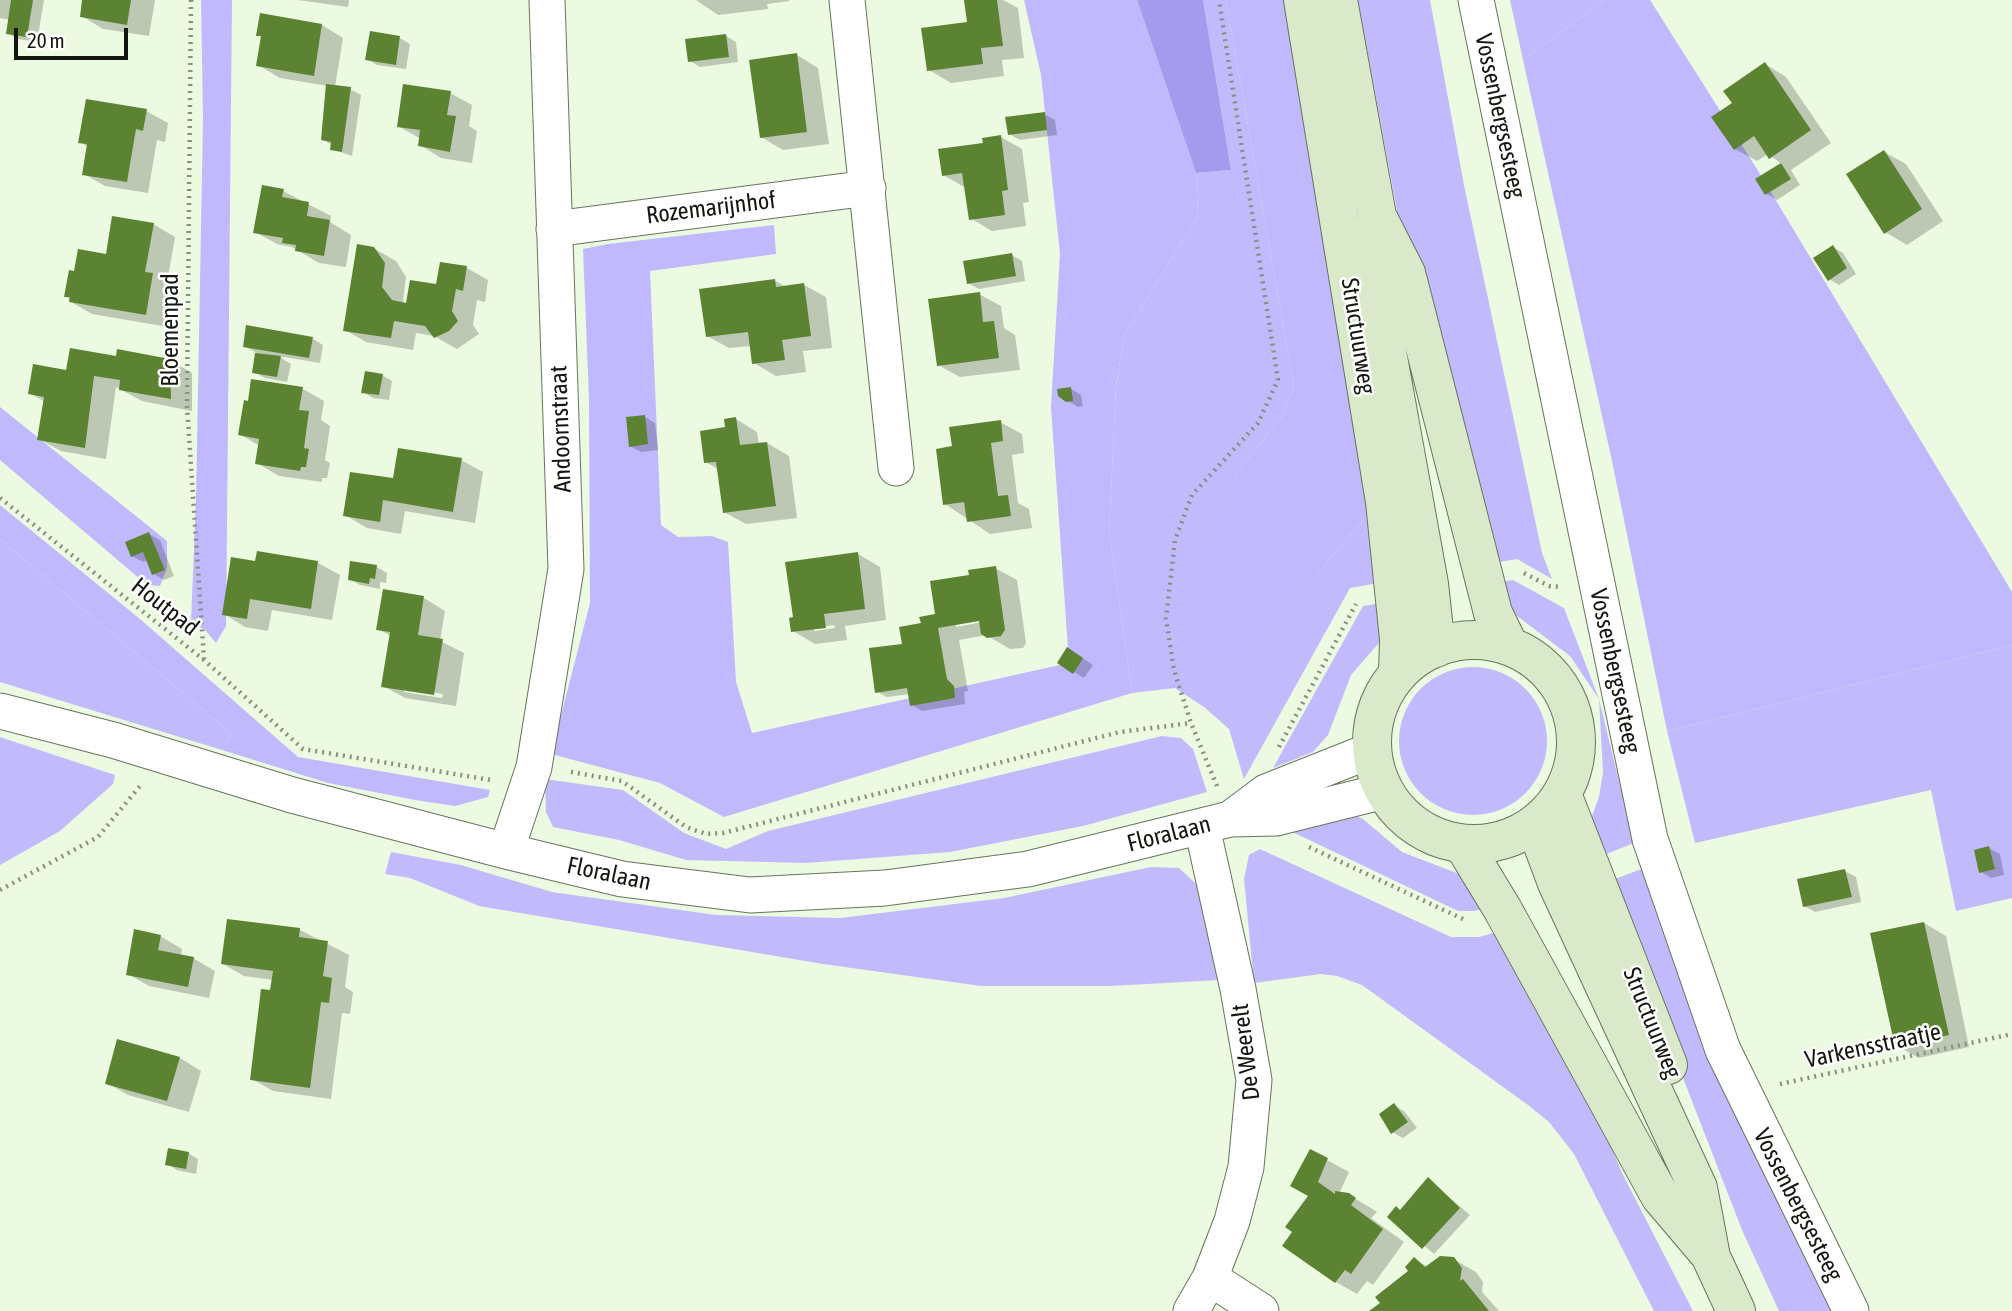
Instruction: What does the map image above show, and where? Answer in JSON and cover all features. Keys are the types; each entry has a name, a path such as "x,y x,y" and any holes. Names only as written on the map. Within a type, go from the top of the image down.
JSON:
{"main road":[{"name":"Structuurweg","path":"1303,0 1385,502 1399,639 1398,673"},
{"name":"Structuurweg","path":"1338,0 1377,216 1374,280 1429,584 1436,648"},
{"name":"Structuurweg","path":"1377,216 1406,273 1493,613 1509,646"},
{"path":"1480,640 1509,646 1525,654 1552,677 1570,708 1575,725 1576,752 1570,778 1562,794 1535,824 1513,837 1488,843 1463,844 1439,838 1417,827 1399,811 1384,791 1372,750 1378,708 1398,673 1423,654 1436,648 1480,640"},
{"name":"Structuurweg","path":"1562,794 1648,1019 1717,1181 1711,1257"},
{"name":"Structuurweg","path":"1535,824 1573,919 1698,1188 1711,1257 1736,1311"},
{"name":"Structuurweg","path":"1463,844 1503,909 1660,1196 1711,1257"}],"street":[{"name":"Andoornstraat","path":"506,851 534,767 566,569 547,0"},
{"path":"847,0 869,188 896,468"},
{"name":"Vossenbergsesteeg","path":"1476,0 1650,839 1683,941 1723,1050 1851,1311"},
{"name":"Rozemarijnhof","path":"554,229 869,188"},
{"name":"Floralaan","path":"0,711 166,756 292,795 506,851 622,879 750,895 885,888 1028,869 1216,822 1276,818 1384,791"},
{"name":"Floralaan","path":"1216,822 1266,792 1372,750"},
{"name":"De Weerelt","path":"1191,1311 1210,1278 1232,1222 1246,1167 1254,1080 1238,989 1216,822"},
{"path":"1210,1278 1261,1311"}],"path":[{"name":"Bloemenpad","path":"191,0 187,406 204,660"},
{"name":"Floralaan","path":"1216,822 1191,723 1174,670 1166,619 1175,540 1192,495 1258,423 1278,380 1219,0"},
{"name":"Houtpad","path":"0,498 204,660 303,750 503,782 507,760 534,767"},
{"path":"1266,792 1263,778 1354,606 1363,598 1392,591"},
{"path":"534,767 622,781 686,827 706,834 723,833 1120,732 1191,723"},
{"path":"0,890 98,837 166,756"},
{"name":"Varkensstraatje","path":"1742,1093 2012,1034"}],"shaded area":[{"path":"201,0 232,0 226,626 216,643 205,630 191,622 203,119"},
{"path":"1024,0 1137,0 1196,173 1198,216 1124,335 1116,386 1109,532 1132,693 724,817 660,783 551,754 590,603 589,398 583,249 608,244 774,225 776,254 650,271 661,525 678,537 712,536 728,542 736,682 752,733 1069,663 1051,407 1060,254 1041,75"},
{"path":"1137,0 1203,0 1231,170 1196,173"},
{"path":"1203,0 1226,0 1294,386 1283,416 1233,478 1275,637 1316,575 1373,508 1385,582 1350,588 1244,779 1229,729 1204,707 1175,688 1132,693 1109,532 1116,387 1124,335 1198,216 1196,173 1231,170"},
{"path":"1226,0 1292,0 1373,508 1316,575 1276,637 1244,661 1197,658 1191,613 1192,558 1206,520 1233,478 1283,416 1294,386"},
{"path":"1358,0 1430,0 1464,185 1542,553 1552,579 1517,559 1494,563 1399,222"},
{"path":"1510,0 1605,0 1523,60"},
{"path":"1605,0 1650,0 1757,169 2012,592 2012,645 1667,731 1612,461 1523,60"},
{"path":"0,407 167,541 167,568 160,586 147,585 0,460"},
{"path":"0,505 140,619 298,757 490,790 488,797 455,806 415,800 328,783 222,750 232,734 0,539"},
{"path":"0,539 232,734 222,750 0,682"},
{"path":"1513,580 1564,608 1599,699 1570,656 1513,613 1498,582"},
{"path":"1382,603 1385,636 1351,675 1328,735 1313,752 1273,768 1363,606"},
{"path":"2012,645 2012,898 1956,911 1931,790 1695,843 1667,731"},
{"path":"1473,667 1501,673 1525,689 1541,713 1547,741 1541,769 1525,793 1501,809 1473,815 1445,809 1421,793 1405,769 1399,741 1405,713 1421,689 1445,673"},
{"path":"1599,699 1634,843 1599,857 1589,824 1599,797 1603,772"},
{"path":"1162,736 1181,738 1193,749 1207,792 1083,826 950,852 806,863 686,860 619,840 553,827 546,812 545,779 623,790 684,833 726,849 768,831"},
{"path":"0,737 115,775 113,784 60,831 0,865"},
{"path":"1346,811 1363,819 1402,852 1467,877 1491,906 1475,911 1458,911 1282,827"},
{"path":"1260,849 1451,937 1479,937 1500,931 1578,1068 1622,1173 1693,1311 1654,1311 1574,1154 1549,1122 1528,1105 1362,985 1337,976 1321,974 1254,983 1244,879 1249,855"},
{"path":"391,852 461,865 552,892 716,915 840,918 1004,898 1151,867 1179,868 1205,892 1221,980 1110,986 981,986 823,964 479,906 410,878 385,874"},
{"path":"1644,868 1839,1311 1779,1311 1742,1230 1607,882"}],"building":[{"path":"11,0 33,0 27,37 6,34"},
{"path":"82,0 131,0 127,25 80,17"},
{"path":"964,0 997,0 1003,46 981,48 983,64 927,71 921,28 967,22"},
{"path":"260,13 322,24 314,76 256,66 261,36 256,36"},
{"path":"370,31 400,36 396,65 365,60"},
{"path":"726,34 729,57 688,62 685,39"},
{"path":"797,53 807,132 760,138 749,60"},
{"path":"1765,62 1811,130 1769,159 1754,136 1734,150 1711,117 1732,103 1723,91"},
{"path":"326,84 351,87 342,152 330,150 331,142 321,140"},
{"path":"403,84 451,91 447,115 456,116 450,152 418,146 420,130 397,127"},
{"path":"86,99 147,109 143,131 136,129 127,182 82,175 87,144 78,143"},
{"path":"1045,112 1047,130 1008,135 1005,117"},
{"path":"1001,135 1008,190 1002,191 1005,215 969,220 962,173 942,176 938,149 983,143 982,138"},
{"path":"1884,150 1922,209 1884,234 1846,174"},
{"path":"1781,163 1791,179 1765,195 1755,179"},
{"path":"262,185 284,189 282,197 309,202 307,216 330,220 324,256 295,251 296,245 282,243 283,238 253,233"},
{"path":"112,216 154,223 145,272 153,273 146,315 69,302 70,297 64,297 69,270 74,271 78,249 106,254"},
{"path":"357,244 374,247 385,263 382,287 392,300 406,303 410,280 436,284 440,262 467,266 463,291 456,289 452,311 458,321 449,331 434,338 425,326 394,321 391,338 343,331"},
{"path":"1833,245 1847,268 1828,281 1813,258"},
{"path":"1012,253 1016,276 967,284 963,261"},
{"path":"775,279 776,287 804,283 811,336 782,340 785,360 752,364 748,332 706,337 699,289"},
{"path":"980,292 983,322 994,321 999,358 937,366 928,299"},
{"path":"246,325 313,337 309,358 243,347"},
{"path":"70,348 116,356 117,349 170,359 171,399 119,390 120,380 94,376 85,448 37,440 44,397 28,394 33,364 66,370"},
{"path":"255,353 281,356 277,377 252,373"},
{"path":"365,371 383,374 379,395 361,393"},
{"path":"251,379 303,387 299,410 309,411 304,448 309,449 306,467 301,467 300,471 255,464 259,439 238,435"},
{"path":"1071,387 1073,401 1066,402 1058,396 1057,389"},
{"path":"645,415 648,444 629,447 626,417"},
{"path":"736,417 740,445 767,442 776,506 723,513 716,462 704,463 700,431 725,427 724,419"},
{"path":"1001,420 1003,441 991,443 998,496 1008,495 1011,516 967,522 964,502 943,505 936,449 952,446 949,427"},
{"path":"398,448 462,458 453,512 383,500 380,522 343,516 350,472 393,478"},
{"path":"149,532 165,570 152,575 143,552 131,557 125,542"},
{"path":"257,551 318,561 311,609 250,599 247,619 222,615 231,557 255,561"},
{"path":"858,552 865,609 824,614 826,628 791,632 789,618 793,617 785,562"},
{"path":"350,561 377,565 375,579 370,578 369,584 348,580"},
{"path":"996,566 1005,630 1001,636 987,638 981,634 979,621 938,628 947,679 954,686 955,698 910,706 907,688 875,693 869,648 902,644 899,627 921,623 919,617 935,614 930,581 969,575 968,570"},
{"path":"383,589 424,596 418,635 443,639 434,695 381,687 390,632 376,630"},
{"path":"1067,647 1083,658 1073,674 1057,663"},
{"path":"1989,846 1995,869 1979,873 1974,850"},
{"path":"1845,869 1852,897 1803,907 1797,879"},
{"path":"227,919 300,928 299,937 328,941 323,976 332,978 329,1003 321,1002 310,1088 250,1080 261,989 270,990 273,971 221,964"},
{"path":"1924,922 1949,1035 1895,1047 1870,933"},
{"path":"134,929 161,935 158,950 194,957 188,987 126,975"},
{"path":"117,1039 180,1057 167,1101 105,1084"},
{"path":"1394,1103 1408,1122 1391,1134 1379,1114"},
{"path":"168,1148 189,1152 186,1169 165,1165"},
{"path":"1310,1149 1328,1158 1318,1182 1335,1194 1335,1191 1349,1193 1356,1198 1351,1205 1383,1229 1351,1274 1345,1270 1335,1283 1282,1246 1292,1232 1285,1227 1308,1196 1290,1186"},
{"path":"1428,1177 1460,1208 1422,1249 1387,1217 1396,1206 1400,1210"},
{"path":"1440,1256 1454,1257 1462,1268 1460,1281 1463,1279 1489,1311 1369,1311 1380,1303 1375,1297 1408,1271 1405,1267 1414,1257 1425,1267"}]}
